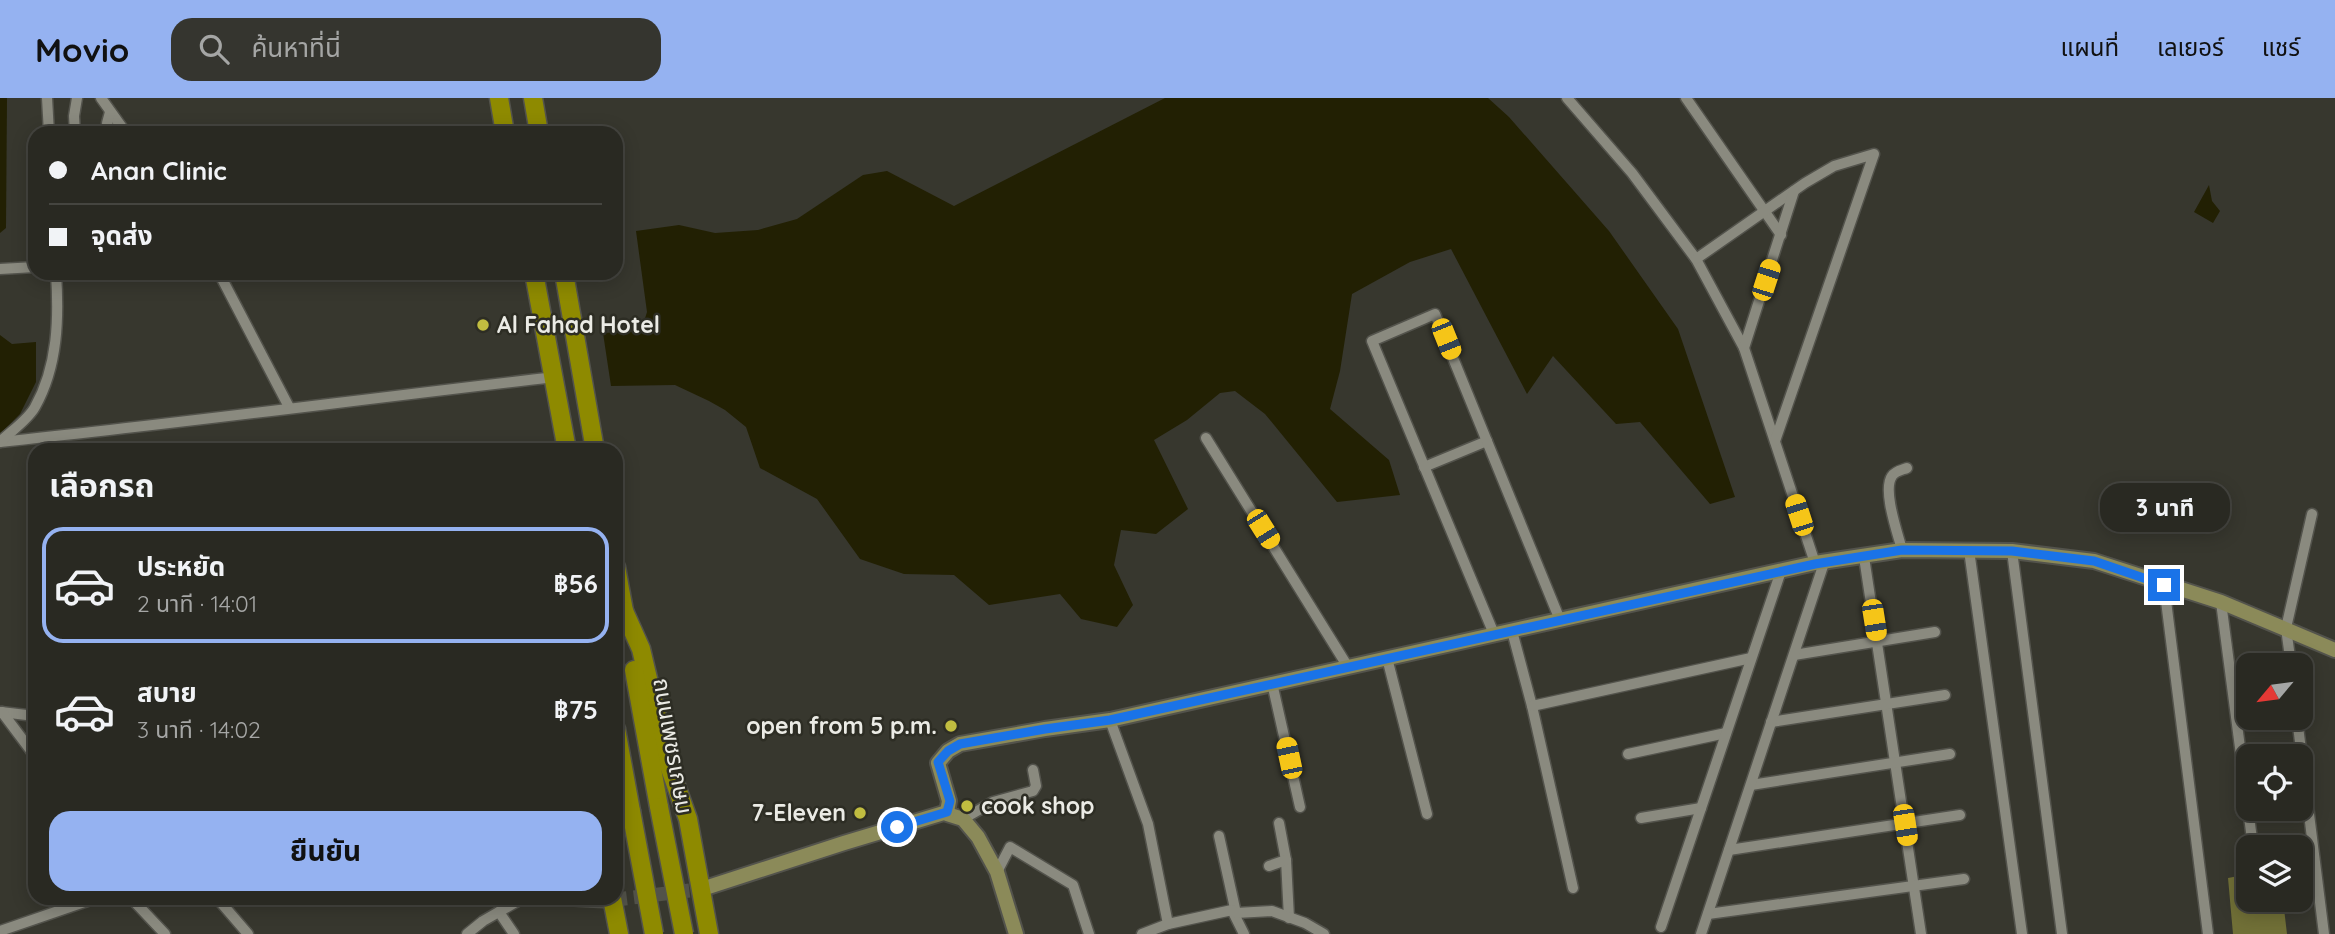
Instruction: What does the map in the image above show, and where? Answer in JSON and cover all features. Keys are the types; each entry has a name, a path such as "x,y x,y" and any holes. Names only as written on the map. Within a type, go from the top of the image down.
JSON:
{"highway":[{"path":"499,98 504,126"},
{"path":"533,98 538,126"},
{"path":"535,280 567,443"},
{"path":"566,280 595,443"},
{"path":"623,617 640,649 668,763 688,819 709,934"},
{"name":"ถนนเพชรเกษม","path":"623,626 684,934"},
{"path":"623,767 654,934"},
{"path":"613,905 619,934"}],"street":[{"path":"47,98 49,126"},
{"path":"75,126 77,98"},
{"path":"100,98 121,126"},
{"path":"1567,98 1632,173 1696,259 1744,348 1819,563 1794,655 1701,934"},
{"path":"1686,98 1781,235"},
{"path":"108,126 110,111"},
{"path":"1696,259 1834,166 1874,154 1775,442"},
{"path":"1744,348 1794,191"},
{"path":"0,269 28,267"},
{"path":"56,280 58,309 51,368 34,409 0,442 555,377"},
{"path":"223,280 289,407"},
{"path":"1494,634 1372,341 1435,314 1560,620"},
{"path":"1206,438 1348,667"},
{"path":"1424,467 1487,441"},
{"path":"1902,550 1888,490 1894,473 1907,468"},
{"path":"2289,653 2286,628 2312,514"},
{"path":"702,889 844,842 947,812 950,801 938,762 948,751 960,744 1110,720 1781,571 1902,550 2012,551 2094,561 2221,602 2335,650"},
{"path":"1969,550 2022,934"},
{"path":"2012,551 2062,934"},
{"path":"1864,557 1921,934"},
{"path":"1661,927 1781,571"},
{"path":"2164,585 2207,934"},
{"path":"2221,602 2251,835"},
{"path":"1512,631 1532,706 1573,888"},
{"path":"1794,655 1935,632"},
{"path":"1532,706 1751,657"},
{"path":"1387,658 1427,814"},
{"path":"1272,683 1300,807"},
{"path":"1771,722 1945,695"},
{"path":"1,712 28,715"},
{"path":"1,712 28,747"},
{"path":"1110,720 1148,824 1168,923"},
{"path":"2298,730 2324,934"},
{"path":"1628,754 1726,733"},
{"path":"1751,785 1950,754"},
{"path":"963,819 993,802 1033,791 1036,786 1033,770"},
{"path":"1641,818 1701,808"},
{"path":"947,814 963,819 978,837 997,872 1016,934"},
{"path":"1729,850 1960,815"},
{"path":"1279,823 1286,860 1289,918"},
{"path":"1219,836 1234,911 1244,934"},
{"path":"997,872 1010,848 1073,885 1089,934"},
{"path":"1269,866 1286,860"},
{"path":"1708,914 1964,879"},
{"path":"0,931 76,905"},
{"path":"138,905 165,934"},
{"path":"223,905 248,934"},
{"path":"467,934 511,905"},
{"path":"1142,934 1168,923 1234,911 1272,911 1305,923 1324,934"},
{"path":"499,912 514,934"}],"shaded area":[{"path":"0,98 7,98 6,228 0,233"},
{"path":"1165,98 1488,98 1509,117 1609,231 1678,329 1735,497 1710,504 1640,422 1616,424 1553,356 1527,394 1451,249 1410,262 1352,294 1340,371 1330,409 1389,460 1400,495 1337,502 1265,414 1235,391 1220,393 1187,420 1154,440 1188,509 1156,534 1121,530 1114,565 1133,605 1117,627 1081,619 1060,594 989,605 954,575 904,574 860,559 817,499 760,468 746,427 725,410 675,385 611,386 603,333 641,331 647,312 636,231 679,225 715,233 758,230 797,219 863,175 887,171 954,206"},
{"path":"2209,185 2212,201 2220,211 2213,223 2194,212"},
{"path":"0,335 12,344 36,342 36,382 20,414 0,434"},
{"path":"2236,876 2236,912 2284,912 2287,934 2233,934 2228,878"}],"tunnel":[{"path":"623,899 702,889"}],"place":[{"name":"Al Fahad Hotel","path":"483,325"},
{"name":"open from 5 p.m.","path":"951,726"},
{"name":"cook shop","path":"967,806"},
{"name":"7-Eleven","path":"860,813"}],"route":[{"path":"897,827 947,812 950,801 938,762 948,751 960,744 1110,720 1815,564 1902,550 2012,551 2094,561 2164,585"}]}
